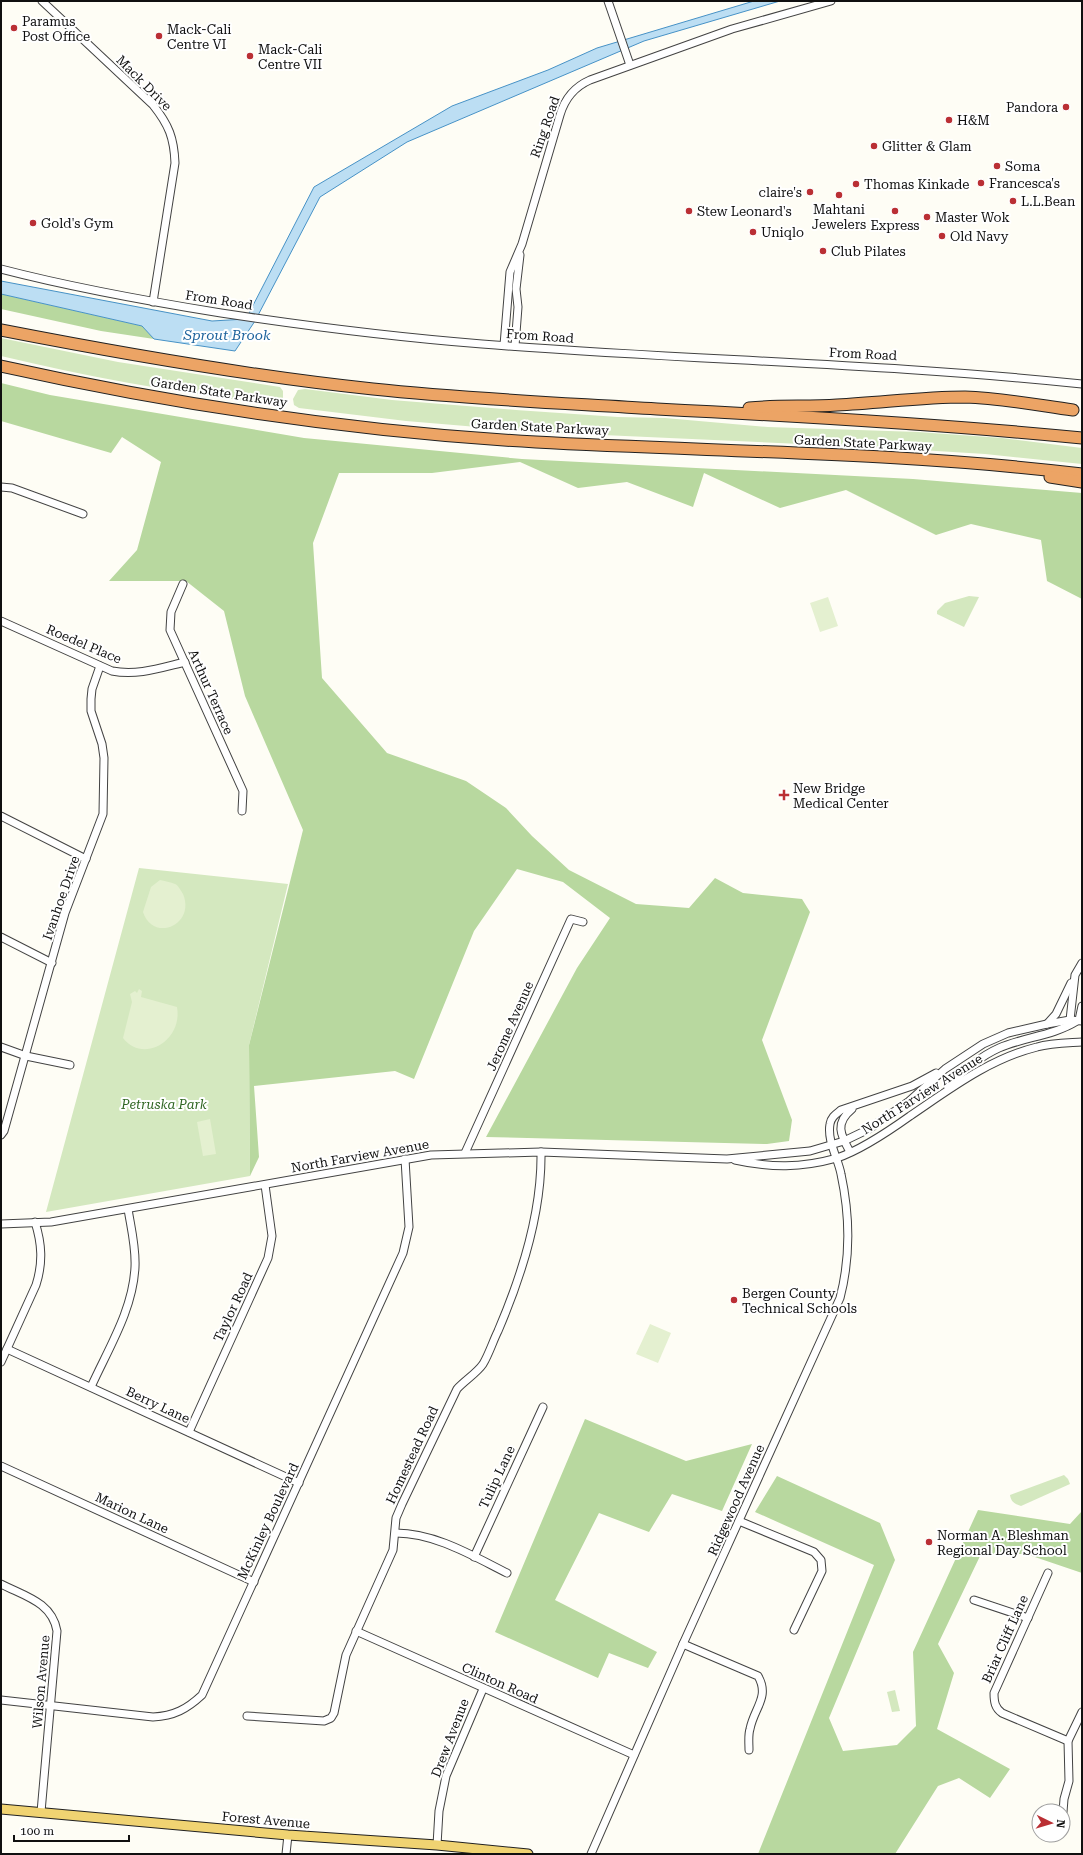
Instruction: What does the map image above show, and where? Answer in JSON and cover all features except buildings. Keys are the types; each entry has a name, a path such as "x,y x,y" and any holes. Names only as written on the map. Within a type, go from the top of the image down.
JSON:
{"highway":[{"name":"Garden State Parkway","path":"1,330 186,364 373,389 456,397 932,425 1082,438"},
{"name":"Garden State Parkway","path":"1,366 112,389 208,405 285,417 417,433 536,442 863,456 983,464 1082,474"},
{"path":"708,412 772,406 838,405 911,399 964,397 1014,401 1078,411"},
{"path":"983,464 1082,482"}],"main road":[{"name":"Forest Avenue","path":"1,1808 288,1835 437,1845 528,1854"}],"street":[{"name":"Mack Drive","path":"42,1 153,105 164,118 171,132 175,163 153,302"},
{"path":"608,1 630,65"},
{"name":"Ring Road","path":"504,345 510,276 522,244 565,102 576,88 585,82 732,29 831,1"},
{"path":"515,346 518,314 516,289 522,244"},
{"name":"From Road","path":"1,269 87,290 153,302 267,320 394,336 515,346 948,371 1082,384"},
{"path":"1,486 12,488 84,514"},
{"name":"Arthur Terrace","path":"183,584 171,612 169,628 243,791 242,811"},
{"name":"Roedel Place","path":"1,621 112,671 133,674 185,662"},
{"name":"Ivanhoe Drive","path":"1,1135 4,1131 26,1056 65,913 101,824 104,804 104,758 91,705 92,689 100,666"},
{"path":"1,816 86,859"},
{"name":"Jerome Avenue","path":"465,1153 571,919 583,922"},
{"path":"1,937 52,963"},
{"path":"1048,1024 1056,1014 1082,963"},
{"path":"1075,975 1077,1022"},
{"path":"1077,1022 1082,1006"},
{"path":"939,1096 960,1074 998,1048 1045,1035 1077,1022"},
{"name":"North Farview Avenue","path":"1,1224 51,1222 404,1159 465,1153 541,1152 727,1159 791,1154 832,1145 869,1129 908,1102 945,1069 982,1044 1008,1033 1048,1024 1077,1022"},
{"name":"North Farview Avenue","path":"727,1159 759,1165 785,1167 837,1158 893,1129 976,1072 1006,1058 1037,1047 1082,1042"},
{"path":"1,1047 26,1056 70,1066"},
{"path":"850,1152 844,1141 840,1123 845,1114 855,1106 912,1086 945,1069"},
{"name":"Ridgewood Avenue","path":"591,1854 683,1644 840,1298 846,1272 849,1236 848,1213 837,1158 832,1145 830,1123 833,1116 841,1110 855,1106"},
{"name":"Homestead Road","path":"247,1716 315,1720 331,1718 336,1706 346,1655 393,1550 396,1533 396,1518 457,1389 482,1365 513,1296 538,1199 541,1152"},
{"name":"McKinley Boulevard","path":"1,1700 153,1717 174,1714 184,1710 203,1692 403,1253 409,1227 404,1159"},
{"name":"Taylor Road","path":"189,1432 268,1258 272,1236 265,1185"},
{"path":"91,1387 125,1313 133,1283 134,1250 128,1209"},
{"path":"1,1362 36,1285 39,1273 41,1248 35,1222"},
{"name":"Berry Lane","path":"7,1349 299,1483"},
{"name":"Tulip Lane","path":"474,1557 543,1407"},
{"name":"Marion Lane","path":"1,1466 254,1582"},
{"path":"739,1521 814,1552 821,1560 822,1571 794,1630"},
{"path":"396,1533 422,1535 507,1573"},
{"name":"Briar Cliff Lane","path":"1048,1573 994,1694 995,1706 1002,1714 1068,1741"},
{"name":"Wilson Avenue","path":"1,1584 42,1604 48,1609 56,1622 58,1631 41,1812"},
{"path":"974,1600 1028,1618"},
{"name":"Clinton Road","path":"356,1631 634,1754"},
{"path":"683,1644 758,1676 762,1683 763,1690 750,1728 749,1750"},
{"name":"Drew Avenue","path":"437,1845 439,1811 446,1776 454,1753 483,1688"},
{"path":"1064,1803 1069,1781 1068,1741 1082,1712"},
{"path":"286,1854 288,1835"}],"green space":[{"path":"1,294 142,326 154,339 101,331 1,309"},
{"path":"1,338 118,362 280,387 283,391 283,400 278,405 208,396 139,385 35,364 1,356"},
{"path":"1,383 50,395 304,438 522,459 913,479 1082,493 1082,599 1047,581 1041,540 971,524 936,535 846,490 780,508 704,473 693,507 627,482 578,488 520,462 432,473 339,473 313,543 322,678 387,753 466,781 506,808 532,836 569,870 636,904 689,908 715,878 743,893 802,899 810,912 762,1040 792,1120 789,1141 767,1144 486,1137 577,968 610,918 563,882 517,869 474,931 414,1079 395,1071 254,1086 259,1157 250,1176 249,1045 303,830 245,696 224,611 186,581 109,581 137,550 161,462 122,437 111,453 1,421"},
{"path":"305,389 392,400 516,410 618,417 665,418 768,427 918,432 1002,438 1082,448 1082,464 985,454 888,448 536,432 406,421 299,408 294,405 293,399 298,390"},
{"path":"969,596 979,597 964,627 937,614 937,611 945,603"},
{"path":"828,597 838,626 820,632 810,603"},
{"name":"Petruska Park","path":"139,868 288,884 249,1045 250,1176 46,1212"},
{"path":"160,880 175,884 177,886 183,894 185,905 184,914 179,921 172,926 163,928 155,927 148,921 143,912 151,887"},
{"path":"139,989 142,991 141,997 177,1007 177,1019 174,1030 168,1039 160,1045 150,1049 141,1049 131,1046 123,1038 132,1002 130,994 135,991 137,993"},
{"path":"210,1119 216,1154 203,1156 197,1122"},
{"path":"650,1324 671,1333 658,1363 636,1354"},
{"path":"585,1419 686,1461 752,1444 722,1511 672,1494 649,1532 599,1513 555,1600 657,1652 648,1668 609,1653 598,1678 495,1632"},
{"path":"1064,1475 1070,1484 1021,1506 1011,1499 1010,1495"},
{"path":"777,1476 880,1523 895,1560 829,1718 843,1751 897,1745 916,1726 913,1652 978,1510 1070,1524 1082,1511 1082,1573 1026,1554 981,1554 938,1644 954,1673 937,1729 1010,1769 990,1798 959,1778 938,1786 895,1854 758,1854 874,1565 755,1512"},
{"path":"895,1690 900,1711 892,1712 887,1692"}],"water":[{"name":"Sprout Brook","path":"754,1 780,1 644,41 407,142 320,197 255,321 235,351 154,339 142,326 1,294 1,281 212,321 246,319 314,187 452,106 548,70 597,48"}],"place":[{"name":"Paramus Post Office","path":"14,28"},
{"name":"Mack-Cali Centre VI","path":"159,36"},
{"name":"Mack-Cali Centre VII","path":"250,56"},
{"name":"Pandora","path":"1066,107"},
{"name":"H&M","path":"949,120"},
{"name":"Glitter & Glam","path":"874,146"},
{"name":"Soma","path":"997,166"},
{"name":"Francesca's","path":"981,183"},
{"name":"Thomas Kinkade","path":"856,184"},
{"name":"claire's","path":"810,192"},
{"name":"Mahtani Jewelers","path":"839,195"},
{"name":"L.L.Bean","path":"1013,201"},
{"name":"Stew Leonard's","path":"689,211"},
{"name":"Express","path":"895,211"},
{"name":"Master Wok","path":"927,217"},
{"name":"Gold's Gym","path":"33,223"},
{"name":"Uniqlo","path":"753,232"},
{"name":"Old Navy","path":"942,236"},
{"name":"Club Pilates","path":"823,251"},
{"name":"New Bridge Medical Center","path":"784,795"},
{"name":"Bergen County Technical Schools","path":"734,1300"},
{"name":"Norman A. Bleshman Regional Day School","path":"929,1542"}]}
